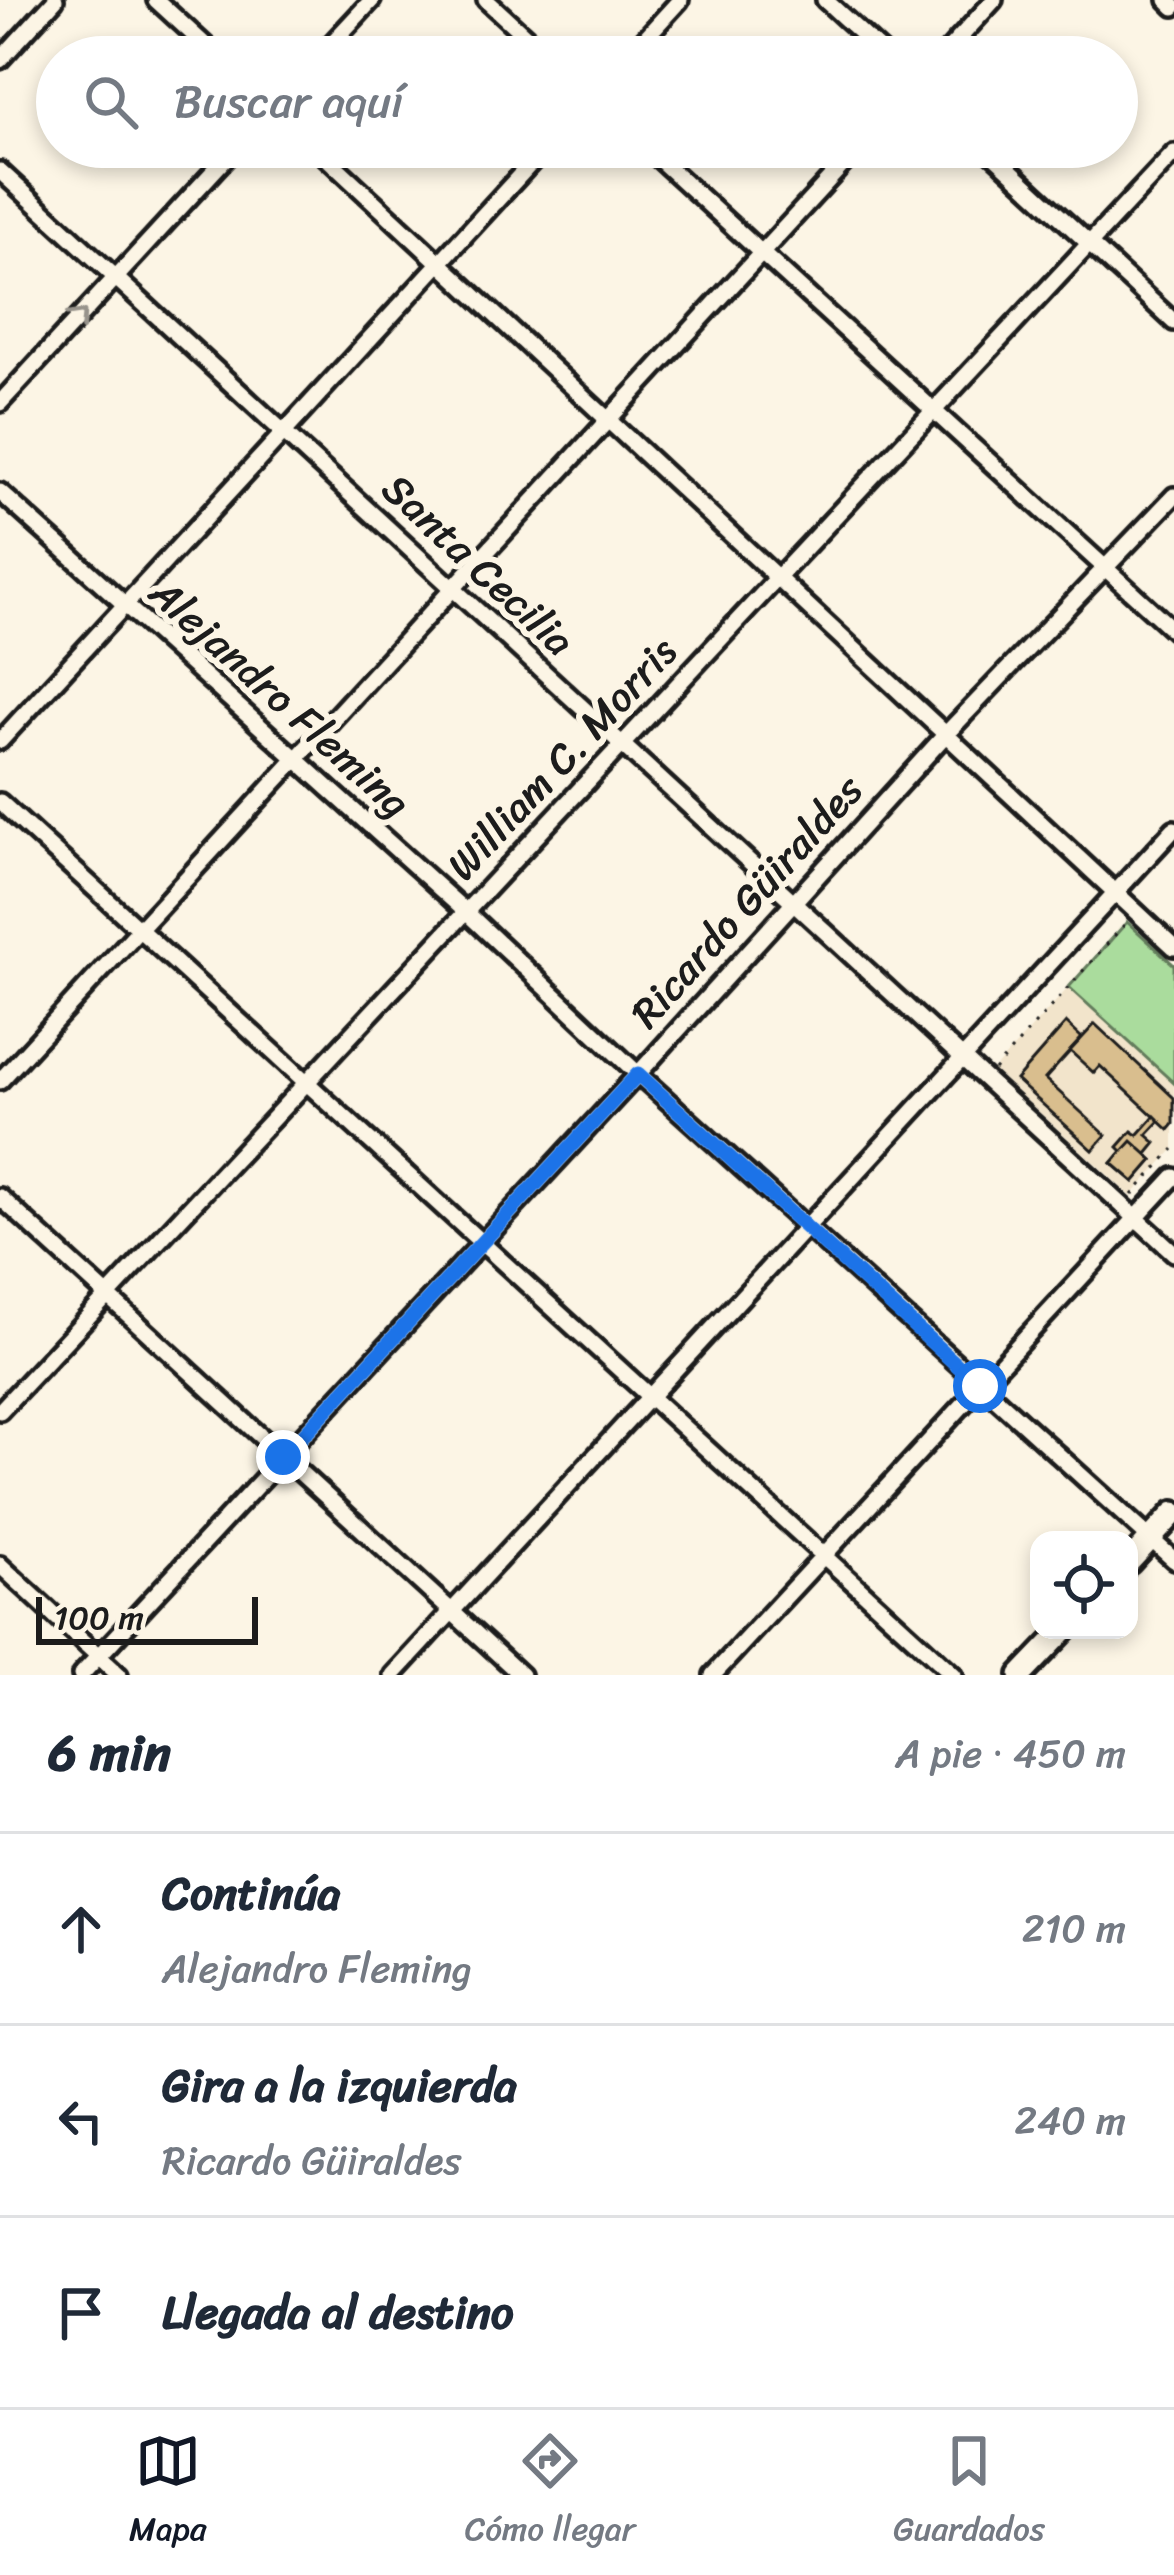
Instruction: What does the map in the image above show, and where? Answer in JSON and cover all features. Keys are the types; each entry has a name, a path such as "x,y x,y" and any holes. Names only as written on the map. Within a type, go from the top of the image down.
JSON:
{"main road":[{"path":"1138,1553 1174,1513"},
{"path":"1021,1675 1055,1639"}],"street":[{"path":"0,60 55,0"},
{"path":"156,0 195,36"},
{"path":"339,36 372,0"},
{"path":"486,0 525,36"},
{"path":"647,36 680,0"},
{"path":"825,0 864,36"},
{"path":"961,36 994,0"},
{"path":"1167,0 1174,7"},
{"name":"William C. Morris","path":"0,1411 1174,153"},
{"path":"0,404 217,168"},
{"path":"338,168 1174,947"},
{"path":"0,742 527,168"},
{"path":"669,168 1174,631"},
{"path":"0,1081 840,168"},
{"path":"1008,168 1174,322"},
{"name":"Santa Cecilia","path":"0,171 1174,1253"},
{"name":"Alejandro Fleming","path":"0,491 1174,1560"},
{"name":"Ricardo Güiraldes","path":"80,1675 638,1074 946,734 1174,496"},
{"path":"0,802 954,1675"},
{"path":"393,1675 1174,829"},
{"path":"713,1675 1174,1177"},
{"path":"0,1197 521,1675"},
{"path":"0,1565 119,1675"}],"path":[{"path":"993,1070 1127,922"},
{"path":"1131,1196 1174,1149"}],"shaded area":[{"path":"1069,987 1174,1083 1174,1149 1131,1196 993,1070"}],"green space":[{"path":"1127,922 1174,965 1174,1083 1069,987"}],"building":[{"path":"1066,1023 1082,1038 1045,1079 1106,1135 1093,1150 1016,1080"},
{"path":"1095,1024 1174,1098 1174,1124 1169,1130 1100,1066 1094,1073 1070,1051"},
{"path":"1155,1116 1160,1121 1147,1135 1156,1143 1147,1154 1153,1160 1134,1182 1112,1163 1132,1131 1138,1135"},
{"path":"1132,1141 1153,1160 1134,1182 1112,1163"}],"route":[{"path":"283,1457 638,1074 980,1386"}]}
